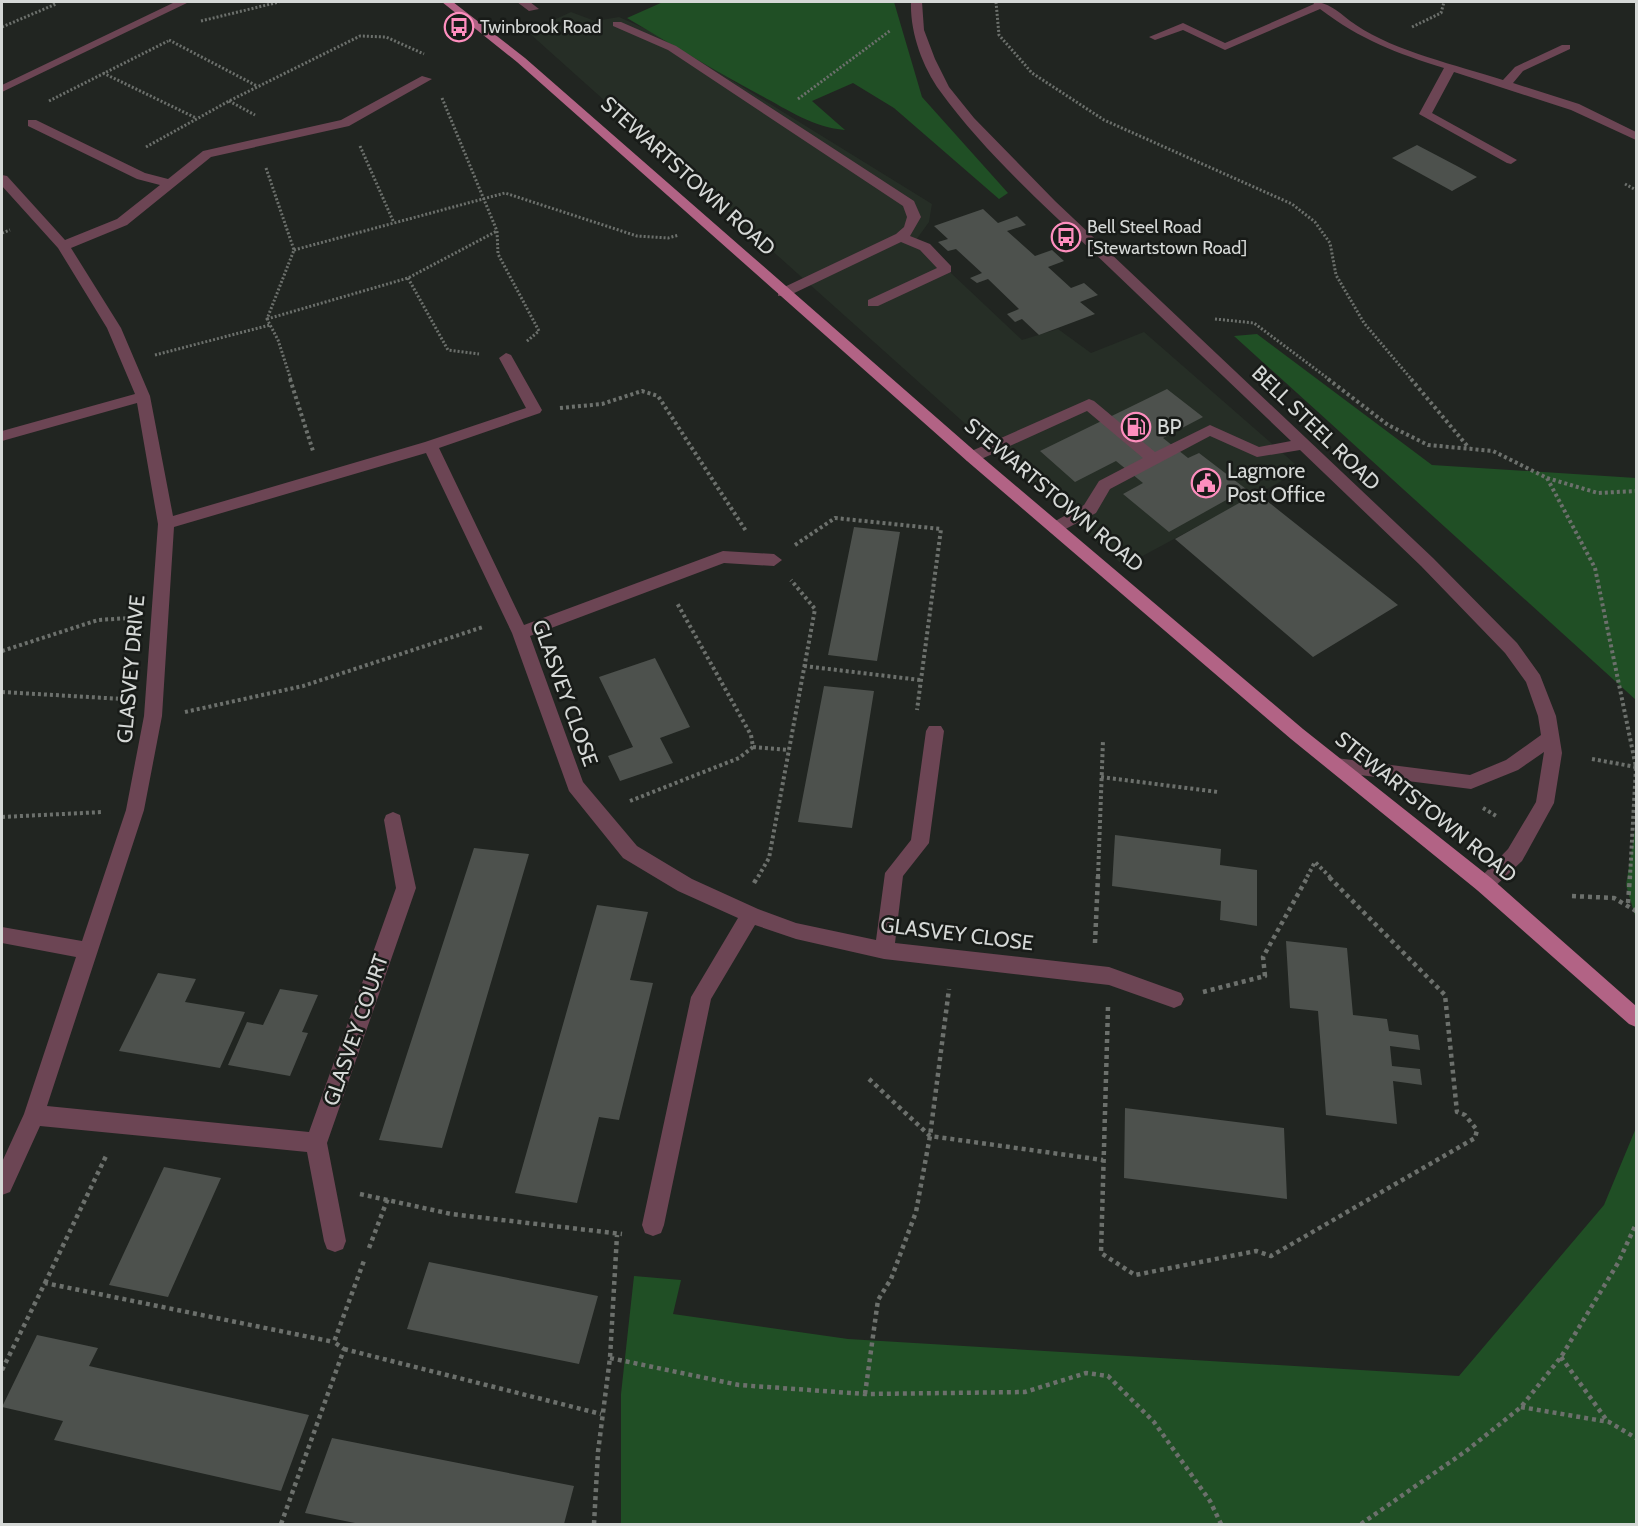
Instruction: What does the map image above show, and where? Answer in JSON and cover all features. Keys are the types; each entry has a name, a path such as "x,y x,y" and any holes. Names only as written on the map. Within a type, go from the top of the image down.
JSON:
{"main road":[{"name":"STEWARTSTOWN ROAD","path":"447,2 521,60 972,457 1336,765 1484,884 1636,1018"}],"street":[{"path":"2,89 183,2"},
{"path":"523,2 533,9"},
{"name":"BELL STEEL ROAD","path":"916,2 918,30 929,59 944,88 970,122 1050,204 1427,562 1510,648 1534,680 1547,716 1553,753 1545,803 1515,855 1484,884"},
{"path":"1155,37 1183,26 1225,47 1319,3 1354,29 1402,51 1450,68 1508,83 1575,107 1636,136"},
{"path":"616,24 672,48 847,161 909,204 914,217 910,228 901,237 783,293"},
{"path":"1508,83 1519,69 1566,47"},
{"path":"1450,68 1425,114 1510,160"},
{"path":"63,246 122,222 207,154 345,123 426,79"},
{"path":"32,123 141,176 171,184"},
{"name":"GLASVEY DRIVE","path":"2,178 63,246 114,328 143,396 166,524 153,708 135,810 34,1114 2,1185"},
{"path":"873,303 946,269 925,247 901,237"},
{"path":"166,524 430,446 535,410 507,358"},
{"path":"2,436 143,396"},
{"path":"972,457 1089,404 1154,459"},
{"path":"1056,528 1090,509 1104,485 1210,430 1257,452 1303,444"},
{"name":"GLASVEY CLOSE","path":"430,446 516,625 575,786 630,852 685,885 745,912 795,930 884,950 1101,975 1174,999"},
{"path":"516,625 664,579 723,557 774,560"},
{"path":"884,950 894,873 920,843 935,731"},
{"path":"1336,765 1471,782 1512,765 1551,738"},
{"name":"GLASVEY COURT","path":"335,1240 316,1143 406,888 393,820"},
{"path":"653,1225 701,997 745,912"},
{"path":"2,935 89,951"},
{"path":"34,1114 316,1143"}],"path":[{"path":"2,27 57,4 53,2"},
{"path":"198,21 279,2"},
{"path":"996,2 999,35 1032,73 1104,120 1238,177 1292,204 1315,222 1330,243 1336,275 1364,323 1470,449"},
{"path":"776,116 892,29 892,22"},
{"path":"116,164 257,86 360,36 373,33 387,36 428,56 426,79 443,99 496,231 498,254 539,331 507,358 448,350 408,278"},
{"path":"162,36 257,86"},
{"path":"47,102 169,40"},
{"path":"69,56 197,119"},
{"path":"345,123 357,140 394,223"},
{"path":"263,162 294,250 267,319 278,340 322,478"},
{"path":"1625,184 1636,190"},
{"path":"294,250 505,193 637,236 668,238 686,234"},
{"path":"267,319 408,278 496,231"},
{"path":"1208,318 1254,323 1388,425 1428,445 1493,451 1547,478 1598,492 1636,490"},
{"path":"128,363 270,325"},
{"path":"535,410 602,404 642,391 658,396 748,533 744,558"},
{"path":"1547,478 1595,568 1636,766 1628,903"},
{"path":"745,912 769,858 815,609 774,560 835,518 941,529 917,711 935,731"},
{"path":"664,579 751,735 753,747"},
{"path":"2,651 98,620 160,616"},
{"path":"2,692 198,711 303,686 516,625"},
{"path":"804,666 920,680"},
{"path":"1103,740 1101,777 1103,1160 1101,1253 1134,1275 1256,1251 1272,1256 1475,1138 1477,1130 1466,1115 1456,1112 1445,995 1315,862 1263,957 1265,976 1174,999"},
{"path":"598,813 739,758 753,747 789,750"},
{"path":"1592,759 1636,766"},
{"path":"1101,777 1218,792"},
{"path":"2,817 135,810"},
{"path":"1572,896 1608,894 1628,903 1636,911"},
{"path":"865,1394 878,1299 891,1279 916,1212 930,1136 953,957"},
{"path":"869,1079 930,1136 1103,1160"},
{"path":"2,1370 122,1123"},
{"path":"324,1188 388,1198 451,1214 617,1235 653,1225"},
{"path":"334,1342 388,1198"},
{"path":"1361,1524 1466,1451 1521,1407 1561,1357 1618,1263 1636,1224"},
{"path":"594,1524 601,1414 610,1358 617,1235"},
{"path":"45,1283 334,1342 344,1349 601,1414"},
{"path":"281,1524 344,1349"},
{"path":"1561,1357 1609,1422"},
{"path":"610,1358 739,1385 865,1394 1025,1392 1086,1373 1108,1376 1154,1422 1210,1501 1221,1524"},
{"path":"1521,1407 1609,1422 1636,1438"}],"shaded area":[{"path":"571,12 595,21 619,17 657,34 932,204 929,222 916,240 1022,340 1058,329 1091,353 1144,332 1302,470 1124,566 528,32"}],"green space":[{"path":"663,2 894,2 922,97 1008,193 999,199 894,108 853,83 812,101 845,130 822,126 743,86 627,18"},
{"path":"1257,334 1432,465 1636,478 1636,700 1234,336"},
{"path":"1636,823 1636,919 1626,885"},
{"path":"1636,1128 1636,1524 621,1524 621,1394 634,1276 681,1280 673,1314 848,1339 1459,1376 1604,1205"}],"building":[{"path":"1417,145 1477,177 1452,191 1392,158"},
{"path":"983,209 998,223 1017,216 1026,225 1007,231 1035,256 1052,250 1064,261 1048,267 1071,288 1084,283 1098,295 1080,302 1095,314 1039,335 1022,319 1015,322 1007,314 1019,309 988,279 977,283 970,278 982,273 956,249 948,251 938,242 948,239 934,226"},
{"name":"BP","path":"1167,389 1203,417 1163,438 1188,458 1199,453 1246,489 1169,532 1123,494 1143,483 1116,461 1075,482 1040,451"},
{"path":"1257,493 1398,605 1313,657 1175,539"},
{"path":"854,527 900,532 877,661 828,655"},
{"path":"655,658 690,727 660,738 673,763 620,781 608,756 633,747 599,677"},
{"path":"824,686 874,691 852,828 798,822"},
{"path":"1115,835 1221,849 1220,865 1257,870 1257,926 1220,920 1221,901 1112,886"},
{"path":"474,848 529,854 442,1148 379,1140"},
{"path":"597,905 648,912 630,980 653,983 619,1120 599,1117 577,1203 515,1193"},
{"path":"1286,941 1347,948 1353,1015 1387,1019 1389,1031 1418,1035 1420,1050 1390,1046 1392,1066 1420,1069 1422,1085 1393,1081 1397,1124 1326,1115 1318,1011 1290,1008"},
{"path":"158,973 196,979 185,1002 245,1012 220,1068 119,1051"},
{"path":"280,989 318,995 302,1032 308,1033 290,1076 228,1065 247,1022 263,1025"},
{"path":"1125,1108 1284,1128 1287,1199 1124,1178"},
{"path":"164,1167 221,1178 168,1297 109,1285"},
{"path":"429,1262 598,1296 579,1364 407,1329"},
{"path":"37,1335 98,1348 89,1366 309,1415 281,1491 54,1440 63,1421 2,1407"},
{"path":"332,1438 574,1486 564,1524 360,1524 305,1513"}],"place":[{"name":"Twinbrook Road","path":"459,27"},
{"name":"Bell Steel Road [Stewartstown Road]","path":"1066,237"},
{"name":"BP","path":"1136,427"},
{"name":"Lagmore Post Office","path":"1206,483"}]}
